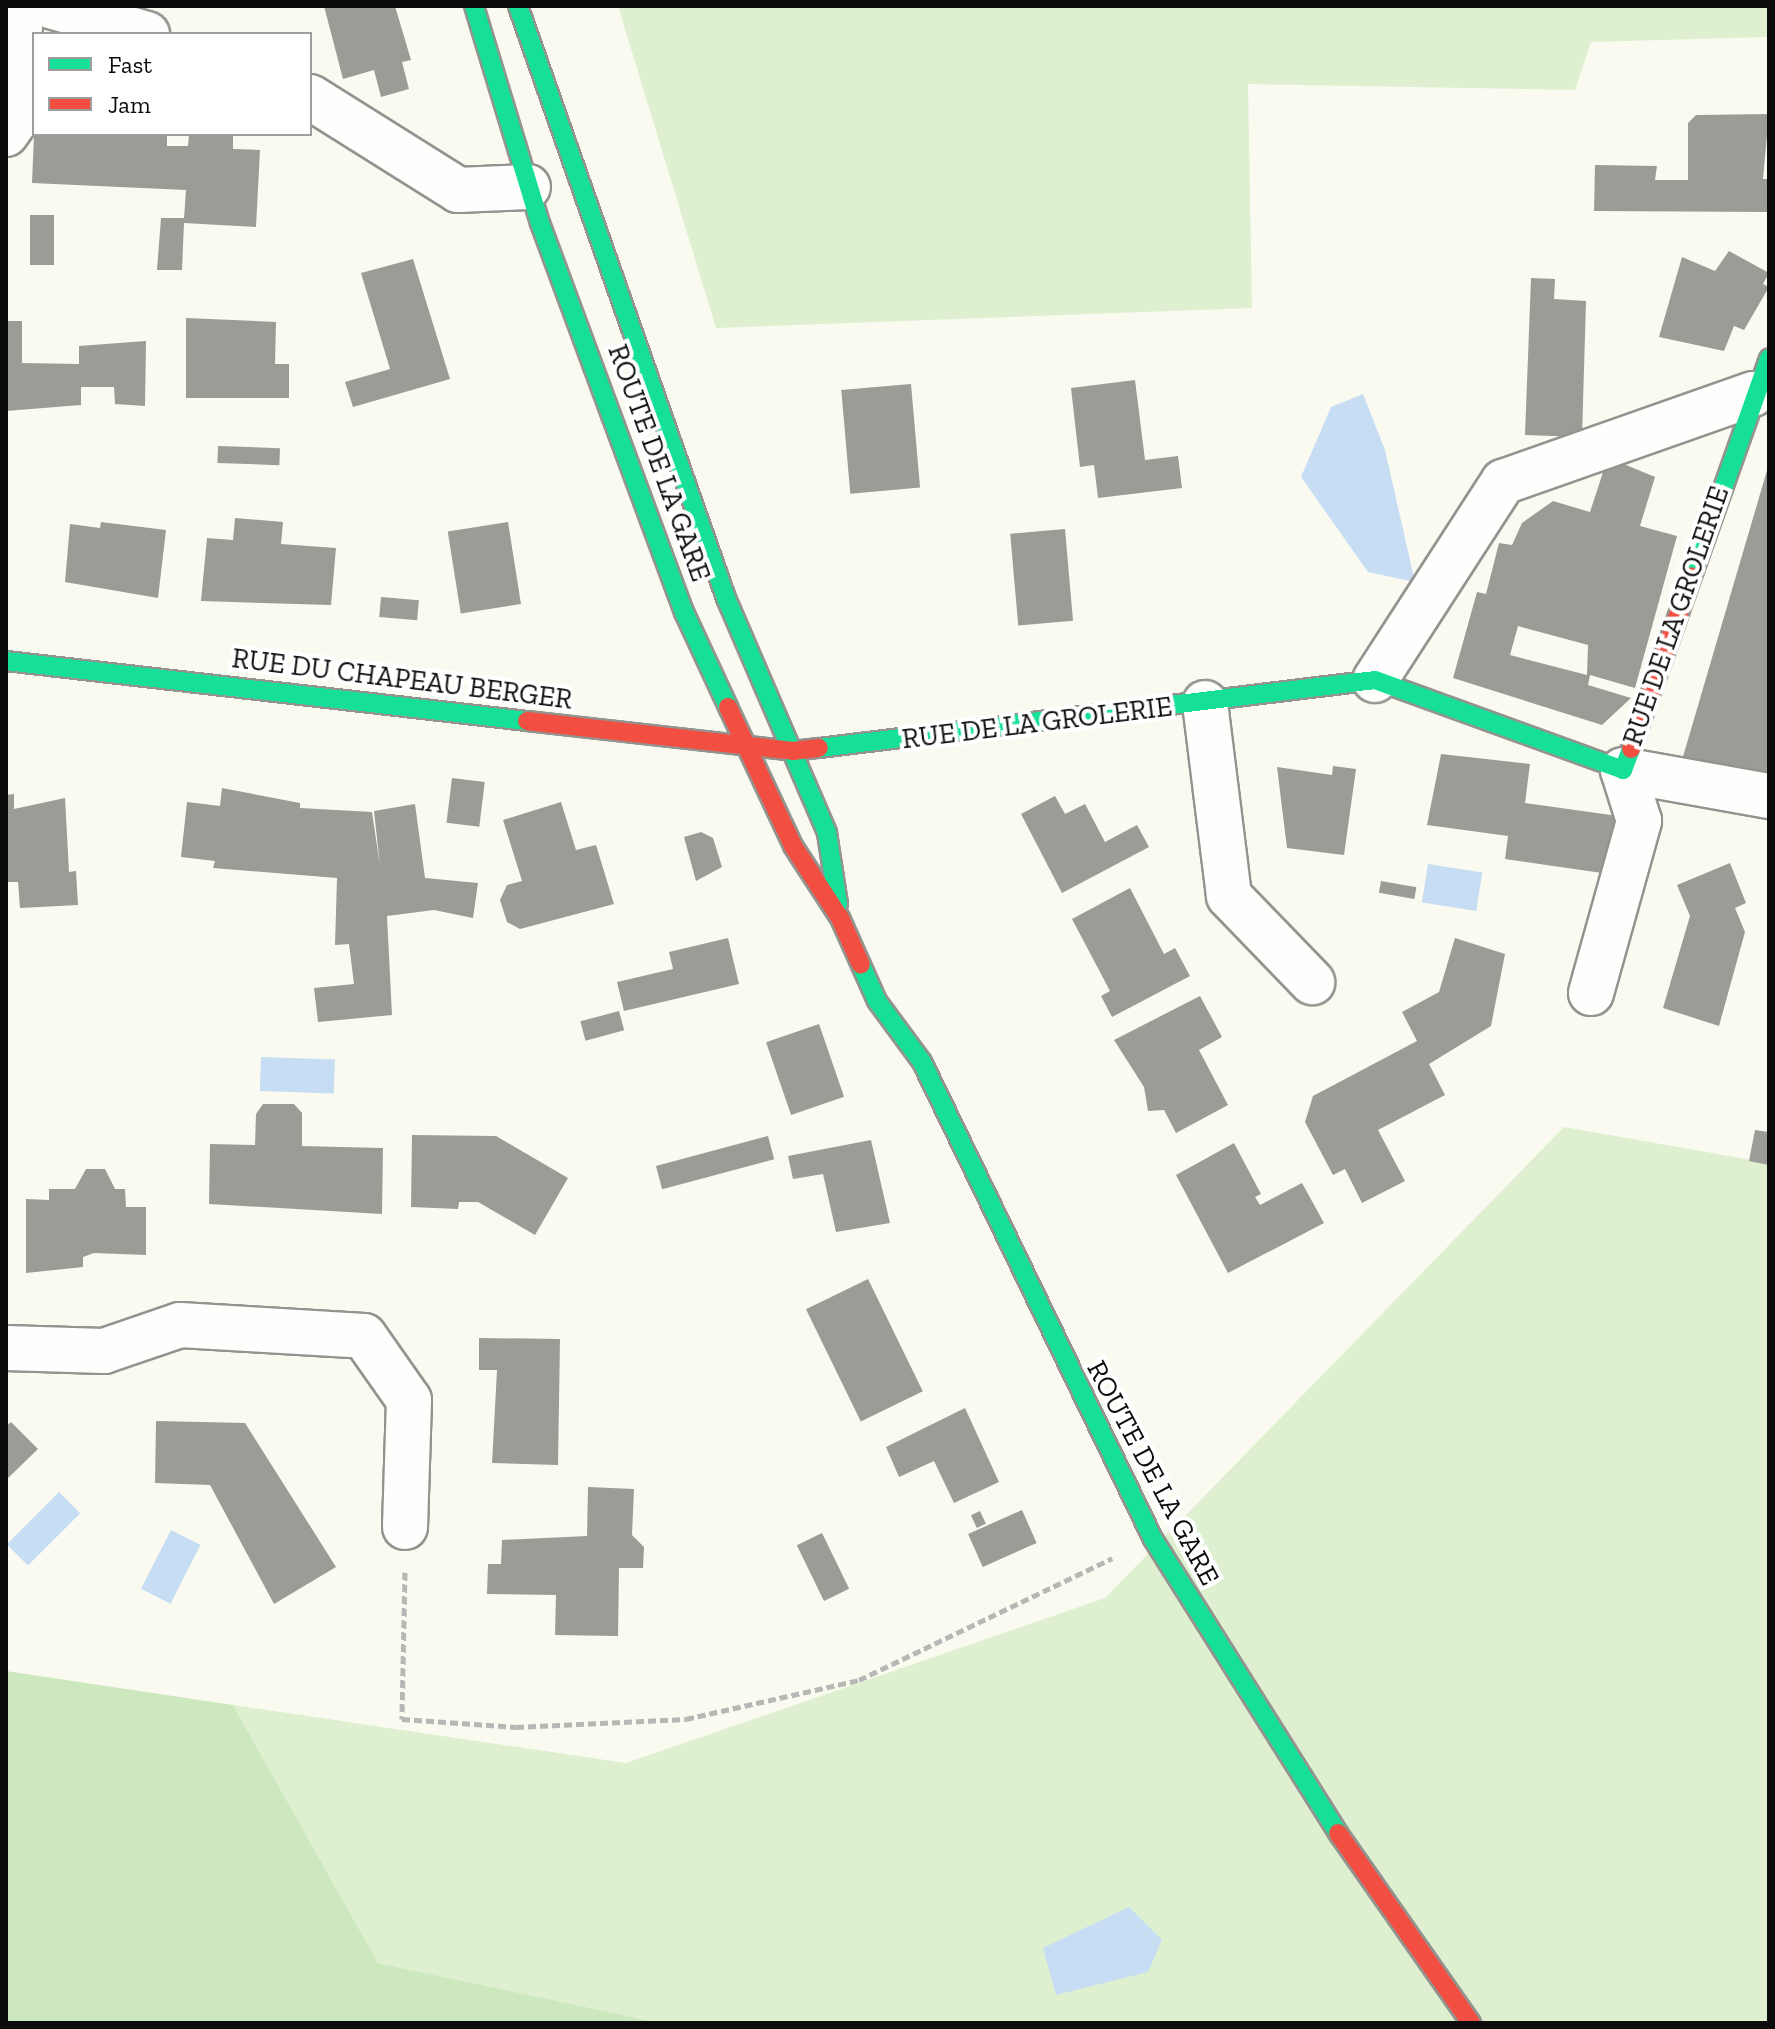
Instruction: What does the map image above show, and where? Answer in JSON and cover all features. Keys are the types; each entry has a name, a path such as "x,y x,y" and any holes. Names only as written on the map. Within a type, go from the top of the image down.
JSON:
{"street":[{"path":"6,134 15,121 21,6"},
{"path":"50,6 140,32"},
{"name":"ROUTE DE LA GARE","path":"474,6 528,187 684,612 793,846 840,918 877,1001 922,1062 1153,1539 1288,1759 1471,2023"},
{"name":"ROUTE DE LA GARE","path":"518,6 558,106 726,598 827,833 840,918"},
{"path":"312,98 458,190 528,187"},
{"name":"RUE DE LA GROLERIE","path":"793,751 1375,680 1623,770 1761,376"},
{"name":"RUE DE LA GROLERIE","path":"1375,680 1503,482 1761,376"},
{"name":"RUE DU CHAPEAU BERGER","path":"6,661 793,751"},
{"path":"1205,703 1229,896 1312,982"},
{"path":"1591,993 1639,821 1623,770 1769,796"},
{"path":"6,1348 104,1351 180,1325 364,1336 409,1400 405,1527"}],"path":[{"path":"405,1527 402,1719 516,1727 686,1719 859,1680 1153,1539"}],"green space":[{"path":"618,6 1769,6 1769,37 1591,42 1575,90 1248,84 1252,308 716,328"},
{"path":"1564,1127 1769,1163 1769,2023 661,2023 378,1963 233,1705 626,1763 1105,1598"},
{"path":"6,1671 233,1705 378,1963 661,2023 6,2023"}],"water":[{"path":"1363,394 1385,450 1415,582 1368,572 1301,477 1331,407"},
{"path":"1428,864 1482,873 1476,911 1422,903"},
{"path":"261,1057 335,1060 334,1094 260,1091"},
{"path":"59,1492 80,1513 28,1566 7,1544"},
{"path":"171,1530 200,1545 170,1604 141,1589"},
{"path":"1129,1907 1162,1940 1148,1972 1056,1995 1043,1948"}],"building":[{"path":"324,6 395,6 411,60 402,62 409,89 381,97 374,70 343,79"},
{"path":"1769,114 1763,179 1769,179 1769,212 1594,211 1595,165 1657,166 1655,180 1688,180 1688,123 1696,115"},
{"path":"34,136 167,136 167,146 188,146 189,136 233,136 233,149 260,150 256,227 184,223 182,270 157,270 161,218 184,218 186,190 32,183"},
{"path":"30,215 54,215 54,265 30,265"},
{"path":"1729,251 1769,273 1763,284 1769,287 1744,330 1734,326 1724,351 1659,337 1682,257 1715,271"},
{"path":"413,259 450,379 353,407 345,382 390,369 361,273"},
{"path":"1531,278 1555,279 1554,299 1586,301 1582,437 1525,435"},
{"path":"186,318 276,322 275,364 289,364 289,398 186,398"},
{"path":"6,321 22,321 22,363 79,364 79,346 146,341 145,406 115,404 114,387 81,387 81,405 6,411"},
{"path":"1135,380 1145,460 1178,456 1182,488 1098,498 1094,465 1080,467 1071,388"},
{"path":"911,384 920,488 850,494 841,390"},
{"path":"218,446 280,448 279,465 217,463"},
{"path":"1614,460 1655,477 1640,526 1677,536 1635,688 1590,675 1588,685 1631,698 1602,725 1453,678 1477,592 1486,594 1499,543 1512,545 1522,523 1553,501 1590,512 1606,463","holes":["1518,626 1588,645 1587,675 1510,655"]},
{"path":"1769,467 1769,787 1682,760"},
{"path":"235,518 283,522 281,544 336,548 331,605 201,601 207,538 233,540"},
{"path":"101,522 166,530 158,598 65,582 70,524 100,528"},
{"path":"508,522 521,604 461,614 448,532"},
{"path":"1065,529 1073,621 1018,625 1010,534"},
{"path":"381,597 419,600 417,620 379,617"},
{"path":"1441,754 1530,764 1525,803 1618,816 1609,874 1505,859 1508,836 1427,825"},
{"path":"1333,766 1356,769 1344,855 1287,848 1277,767 1332,775"},
{"path":"452,778 485,782 479,827 447,823"},
{"path":"222,788 300,803 300,808 372,812 380,866 374,811 415,804 425,878 478,883 473,918 434,910 387,916 392,1015 318,1022 314,988 354,984 349,944 335,945 337,878 213,868 215,861 181,857 187,802 220,806"},
{"path":"14,794 14,809 65,798 69,872 76,871 78,905 20,908 18,882 6,882 6,795"},
{"path":"1055,796 1065,814 1085,804 1105,842 1137,825 1149,847 1062,893 1021,814"},
{"path":"561,802 576,850 596,845 614,904 520,929 507,922 500,900 507,885 522,881 503,820"},
{"path":"701,832 713,838 722,867 696,881 684,837"},
{"path":"1730,863 1746,903 1735,908 1745,932 1719,1026 1663,1008 1690,916 1677,885"},
{"path":"1381,881 1416,887 1414,899 1379,893"},
{"path":"1130,888 1164,954 1175,948 1190,976 1112,1017 1101,996 1110,991 1072,919"},
{"path":"728,938 739,984 624,1011 617,982 673,969 669,952"},
{"path":"1455,938 1505,954 1491,1026 1429,1064 1445,1095 1378,1130 1405,1181 1362,1203 1345,1169 1333,1175 1305,1122 1313,1096 1417,1041 1402,1012 1439,992"},
{"path":"1200,996 1222,1037 1199,1050 1228,1105 1176,1133 1164,1110 1148,1111 1144,1087 1114,1040"},
{"path":"619,1011 624,1030 586,1041 580,1021"},
{"path":"819,1024 844,1097 791,1115 766,1042"},
{"path":"263,1104 294,1104 302,1113 302,1146 383,1148 382,1214 209,1204 210,1144 255,1145 256,1114"},
{"path":"1755,1130 1769,1132 1769,1165 1749,1161"},
{"path":"412,1135 496,1136 568,1178 535,1235 478,1202 459,1202 458,1209 411,1207"},
{"path":"768,1136 774,1159 662,1189 656,1166"},
{"path":"871,1140 890,1223 836,1232 823,1174 793,1179 788,1156"},
{"path":"1234,1143 1261,1194 1255,1197 1260,1205 1302,1183 1324,1223 1228,1273 1176,1175"},
{"path":"86,1169 105,1169 115,1189 125,1189 126,1207 146,1207 146,1255 94,1253 83,1257 83,1267 26,1273 26,1199 49,1200 49,1189 75,1189"},
{"path":"868,1279 923,1391 861,1422 806,1309"},
{"path":"479,1338 560,1339 558,1465 492,1463 497,1370 479,1370"},
{"path":"965,1408 999,1482 954,1503 934,1461 899,1477 886,1447"},
{"path":"156,1421 245,1423 336,1567 274,1604 210,1485 155,1483"},
{"path":"11,1422 38,1449 6,1480 6,1426"},
{"path":"588,1487 634,1489 632,1535 644,1547 643,1568 619,1568 618,1636 555,1635 556,1595 487,1594 488,1564 501,1564 502,1540 587,1536"},
{"path":"1022,1510 1037,1543 983,1567 968,1534"},
{"path":"980,1511 986,1524 977,1528 971,1515"},
{"path":"822,1533 849,1589 824,1601 797,1545"}],"traffic: fast":[{"path":"474,6 540,223 684,612 728,707"},
{"path":"518,6 726,598 827,833 838,904"},
{"path":"1692,576 1769,358"},
{"path":"6,661 527,721"},
{"path":"819,748 1375,680 1623,770 1631,749"},
{"path":"861,965 877,1001 922,1062 1153,1539 1338,1833"}],"traffic: jam":[{"path":"1631,749 1692,576"},
{"path":"728,707 793,846 840,918 861,965"},
{"path":"527,721 793,751 819,748"},
{"path":"1338,1833 1471,2023"}]}
